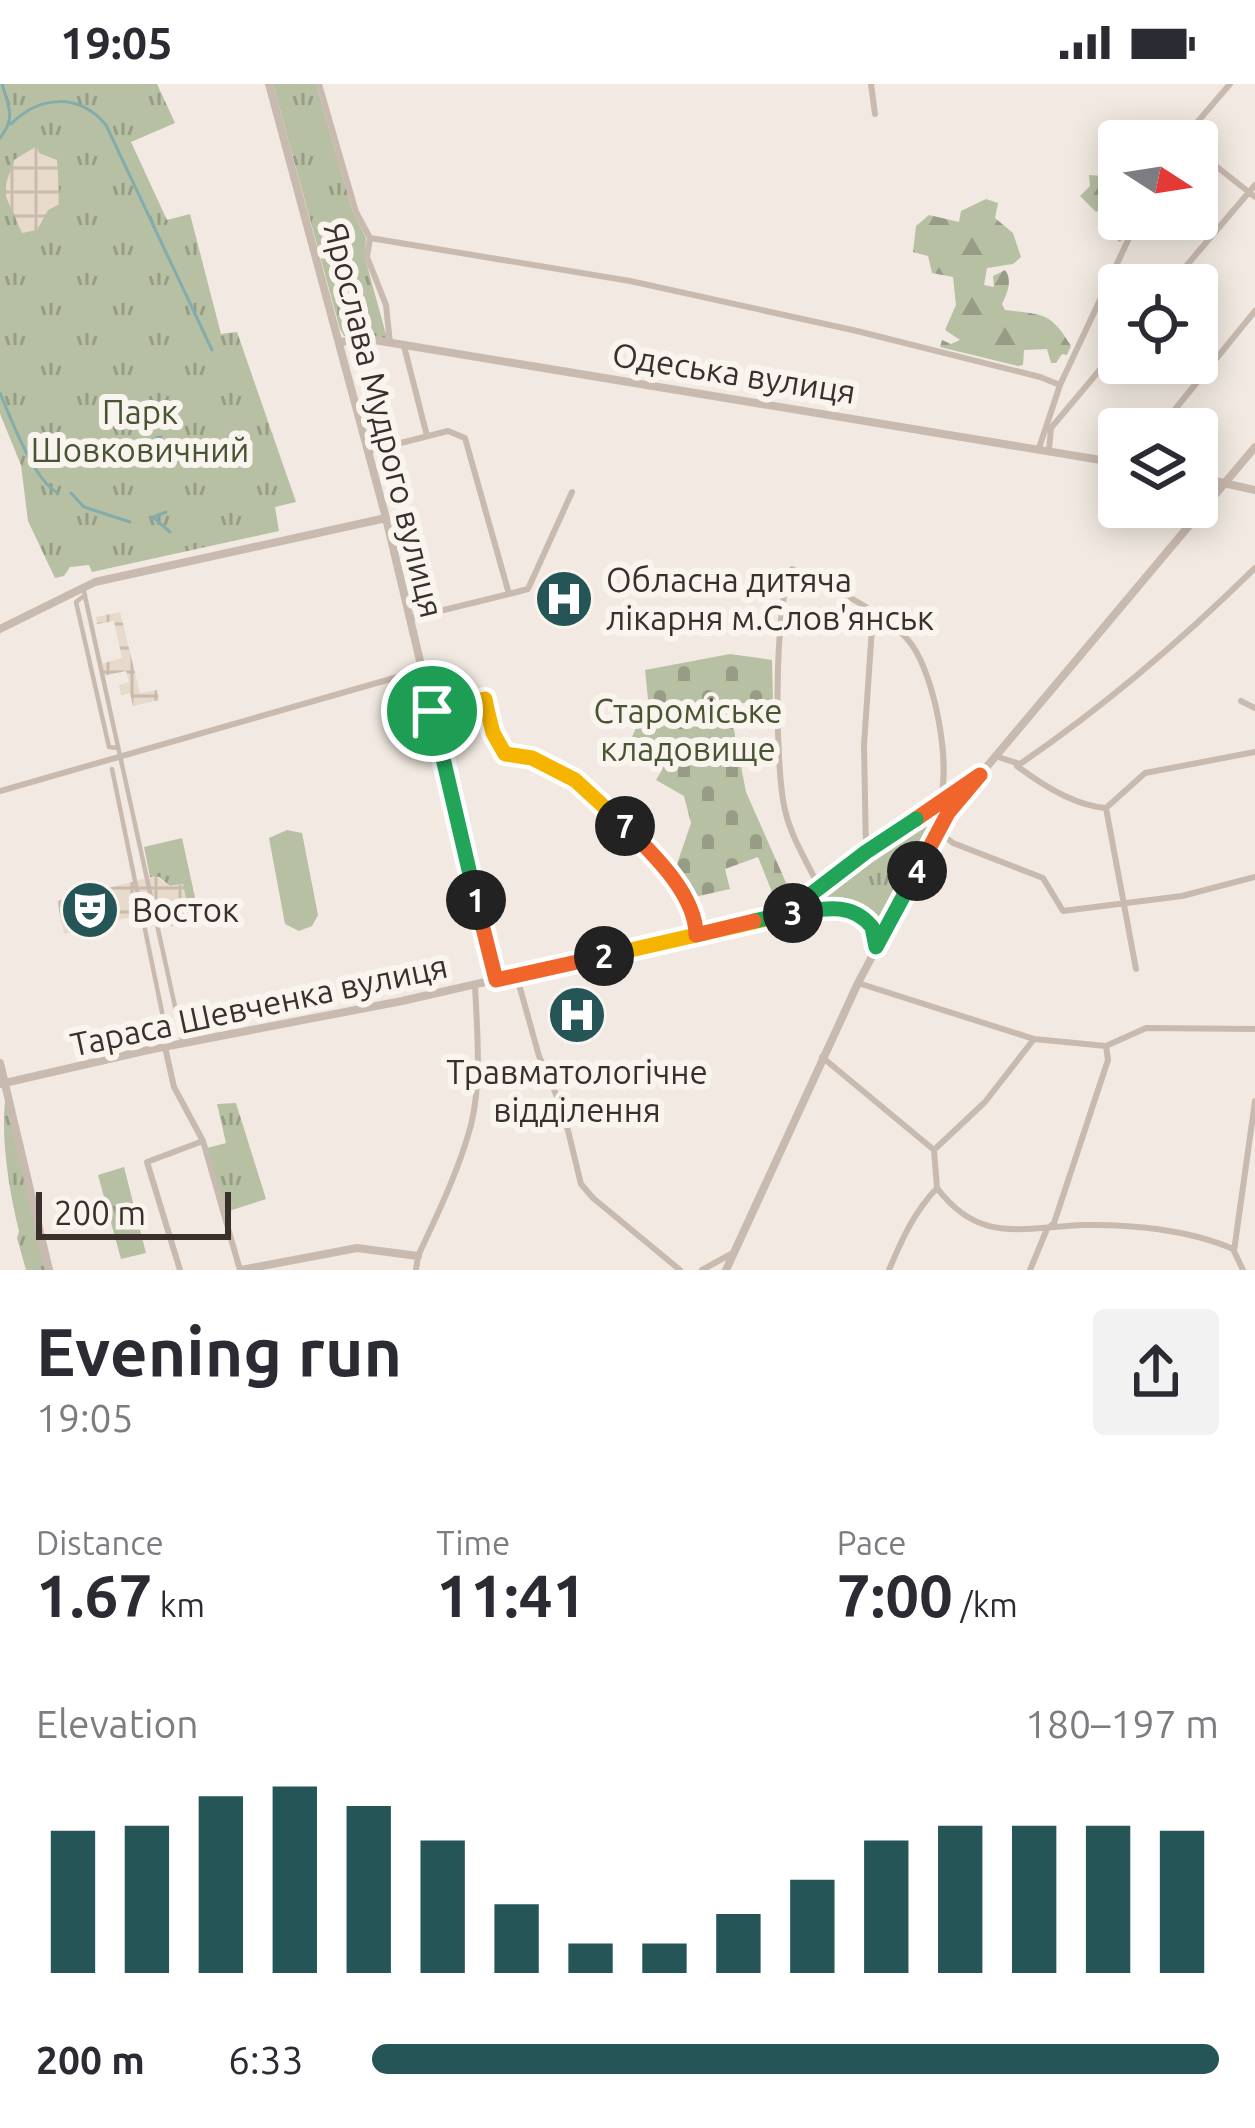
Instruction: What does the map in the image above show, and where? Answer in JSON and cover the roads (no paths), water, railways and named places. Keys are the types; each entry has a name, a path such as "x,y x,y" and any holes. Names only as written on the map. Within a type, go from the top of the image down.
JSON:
{"street":[{"name":"Ярослава Мудрого вулиця","path":"269,84 386,518 496,980"},
{"path":"319,84 356,212 370,238 368,257 386,305 390,343"},
{"path":"871,84 875,114"},
{"path":"1200,120 1230,84"},
{"path":"1189,264 1253,191 1218,166"},
{"path":"370,238 630,280 1040,376 1060,386"},
{"path":"1044,449 1060,386 1128,240"},
{"path":"1177,408 1255,310"},
{"name":"Одеська вулиця","path":"340,342 368,339 1098,459"},
{"path":"404,345 427,436"},
{"path":"1044,449 1051,428 1098,372"},
{"path":"369,451 455,431 465,438 509,594"},
{"path":"726,1270 822,1057 948,813 1255,447"},
{"path":"1218,482 1255,490"},
{"path":"410,618 528,589 572,492"},
{"path":"120,753 110,749 78,596 386,518"},
{"path":"1015,764 1131,682 1255,568"},
{"path":"819,887 783,803 779,628 792,569 874,613 912,645 935,706 945,762 939,805"},
{"path":"0,629 85,595"},
{"path":"85,595 183,1043"},
{"path":"866,852 864,745 874,613"},
{"path":"89,653 98,651"},
{"path":"0,791 422,670"},
{"path":"97,689 105,688"},
{"path":"432,711 485,699 493,733 505,754 532,758 575,780 641,842 693,911 696,935"},
{"path":"1241,701 1255,708"},
{"path":"104,724 113,722"},
{"path":"998,757 1041,784 1094,808 1106,808 1145,773 1255,752"},
{"path":"112,769 174,1087 203,1142 240,1270 357,1248 418,1256"},
{"name":"Тараса Шевченка вулиця","path":"3,1084 785,914 980,775"},
{"path":"1106,808 1136,969"},
{"path":"938,832 962,847 1043,878 1061,911 1182,896 1255,877"},
{"path":"785,914 854,911 872,927 876,947"},
{"path":"512,976 563,1110 581,1184 680,1270"},
{"path":"858,983 1034,1039 1106,1046 1146,1028 1255,1029"},
{"path":"416,1270 472,1121 478,1047 475,984"},
{"path":"934,1150 985,1102 1034,1039"},
{"path":"1030,1270 1054,1223 1108,1060 1106,1046"},
{"path":"822,1057 934,1150 937,1188 977,1222 1010,1232 1100,1226 1183,1234 1234,1250"},
{"path":"0,1064 50,1270"},
{"path":"1244,1270 1234,1250 1255,1101"},
{"path":"179,1270 147,1162 203,1142"},
{"path":"889,1270 903,1235 937,1188"},
{"path":"702,1270 731,1254"}],"waterway":[{"path":"0,138 10,118 2,84"},
{"path":"11,124 34,107 59,102 84,107 106,125 212,350"},
{"path":"0,393 32,463 58,493"},
{"path":"156,438 161,437"},
{"path":"67,458 149,440"},
{"path":"32,464 54,461"},
{"path":"71,493 84,507 130,522"},
{"path":"151,518 166,512"},
{"path":"154,518 170,532"}],"place":[{"name":"Обласна дитяча лікарня м.Слов'янськ","path":"564,599"},
{"name":"Восток","path":"90,910"},
{"name":"Травматологічне відділення","path":"577,1015"}],"park label":[{"name":"Парк Шовковичний","path":"140,431"},
{"name":"Староміське кладовище","path":"688,730"}]}
